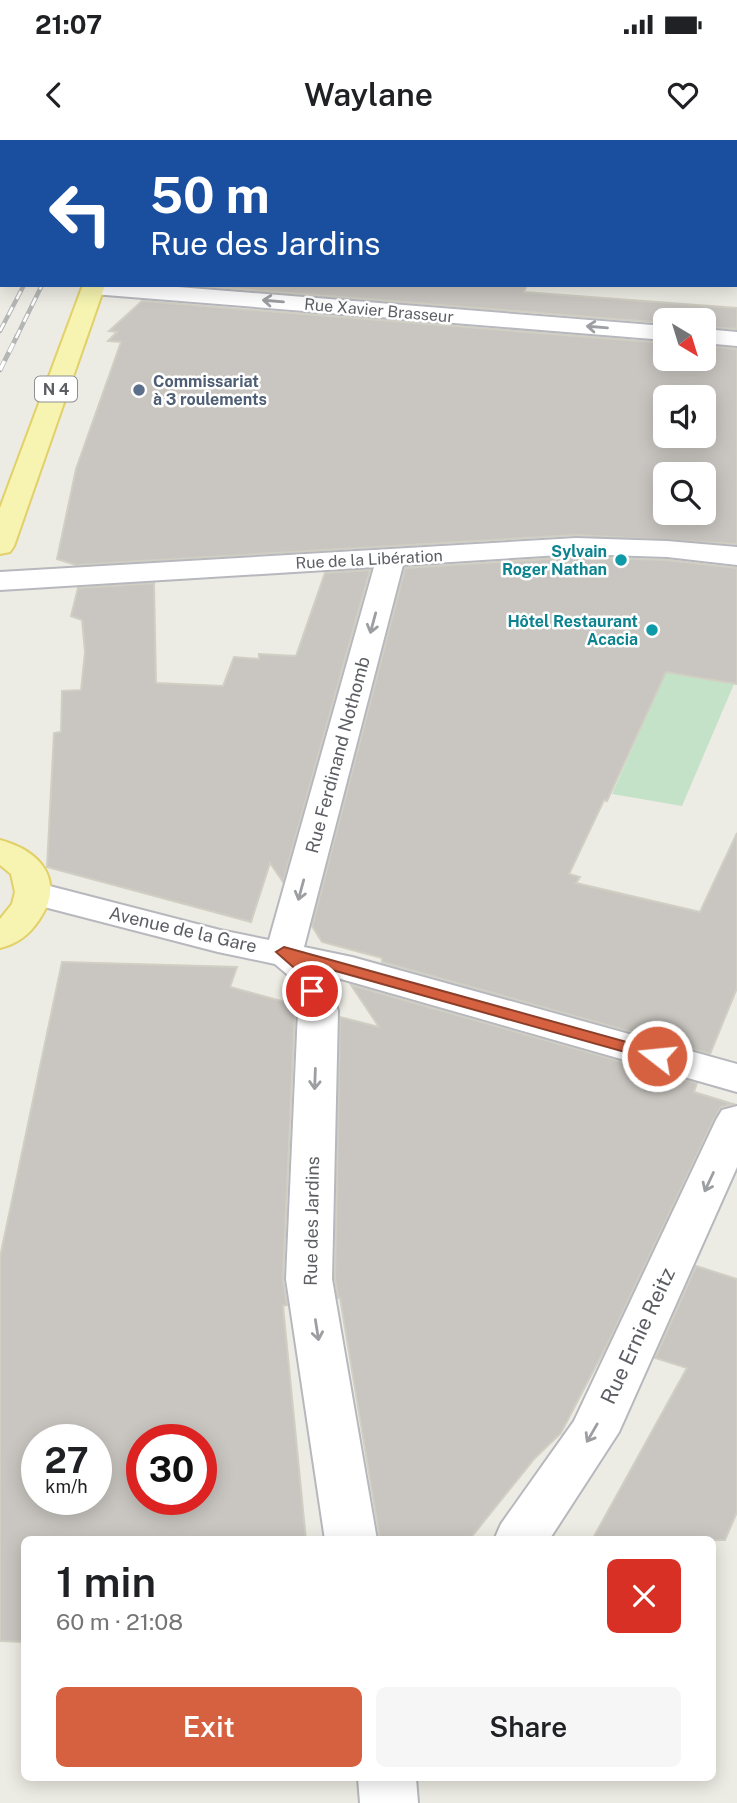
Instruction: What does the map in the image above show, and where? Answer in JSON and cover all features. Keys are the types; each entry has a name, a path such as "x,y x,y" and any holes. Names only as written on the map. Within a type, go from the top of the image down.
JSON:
{"main road":[{"name":"N 4","path":"0,546 94,287"},
{"path":"0,851 22,864 32,878 34,893 28,912 0,937"}],"street":[{"name":"Rue Xavier Brasseur","path":"106,287 653,332"},
{"path":"716,337 737,339"},
{"name":"Rue de la Libération","path":"0,581 576,547 667,549 737,556"},
{"name":"Rue Ferdinand Nothomb","path":"284,952 391,557"},
{"name":"Avenue de la Gare","path":"34,893 218,941 284,952 737,1078"},
{"name":"Rue des Jardins","path":"284,952 307,972 318,1011 309,1279 350,1536"},
{"name":"Rue Ernie Reitz","path":"523,1536 594,1432 737,1120"},
{"path":"387,1781 389,1803"}],"green space":[{"path":"666,672 734,684 682,806 612,794"}],"building":[{"path":"214,287 526,287 524,292 737,308 737,329 716,328 716,308 653,308 653,322"},
{"path":"142,301 653,342 653,371 716,371 716,346 737,349 737,544 576,535 76,565 57,559 76,469 121,342 108,341 117,332 109,331"},
{"path":"576,557 667,560 737,568 737,684 666,672 607,801 604,800 569,874 580,877 576,883 700,912 737,833 737,988 710,1054 382,962 382,958 322,942 312,926 405,568"},
{"path":"370,570 283,882 270,863 251,922 47,867 54,733 61,732 62,691 81,690 85,652 82,620 71,616 78,588 154,583 156,683 223,686 234,657 259,659 259,654 296,656 325,573"},
{"path":"62,962 237,967 230,987 293,1004 295,1011 283,1279 287,1305 283,1306 306,1536 21,1536 21,1642 0,1641 0,1257"},
{"path":"351,985 697,1083 694,1092 733,1104 721,1107 714,1119 608,1343 561,1433 534,1459 472,1536 379,1536 335,1279 340,1017 379,1027"},
{"path":"696,1266 737,1279 737,1512 725,1540 716,1540 716,1536 594,1536 687,1368 655,1358"}],"railway":[{"path":"0,331 23,287"},
{"path":"16,338 41,287"},
{"path":"0,370 16,338"}],"place":[{"name":"Commissariat à 3 roulements","path":"139,390"},
{"name":"Sylvain Roger Nathan","path":"621,560"},
{"name":"Hôtel Restaurant Acacia","path":"652,630"}],"route":[{"path":"312,991 307,972 284,952 657,1056"}]}
